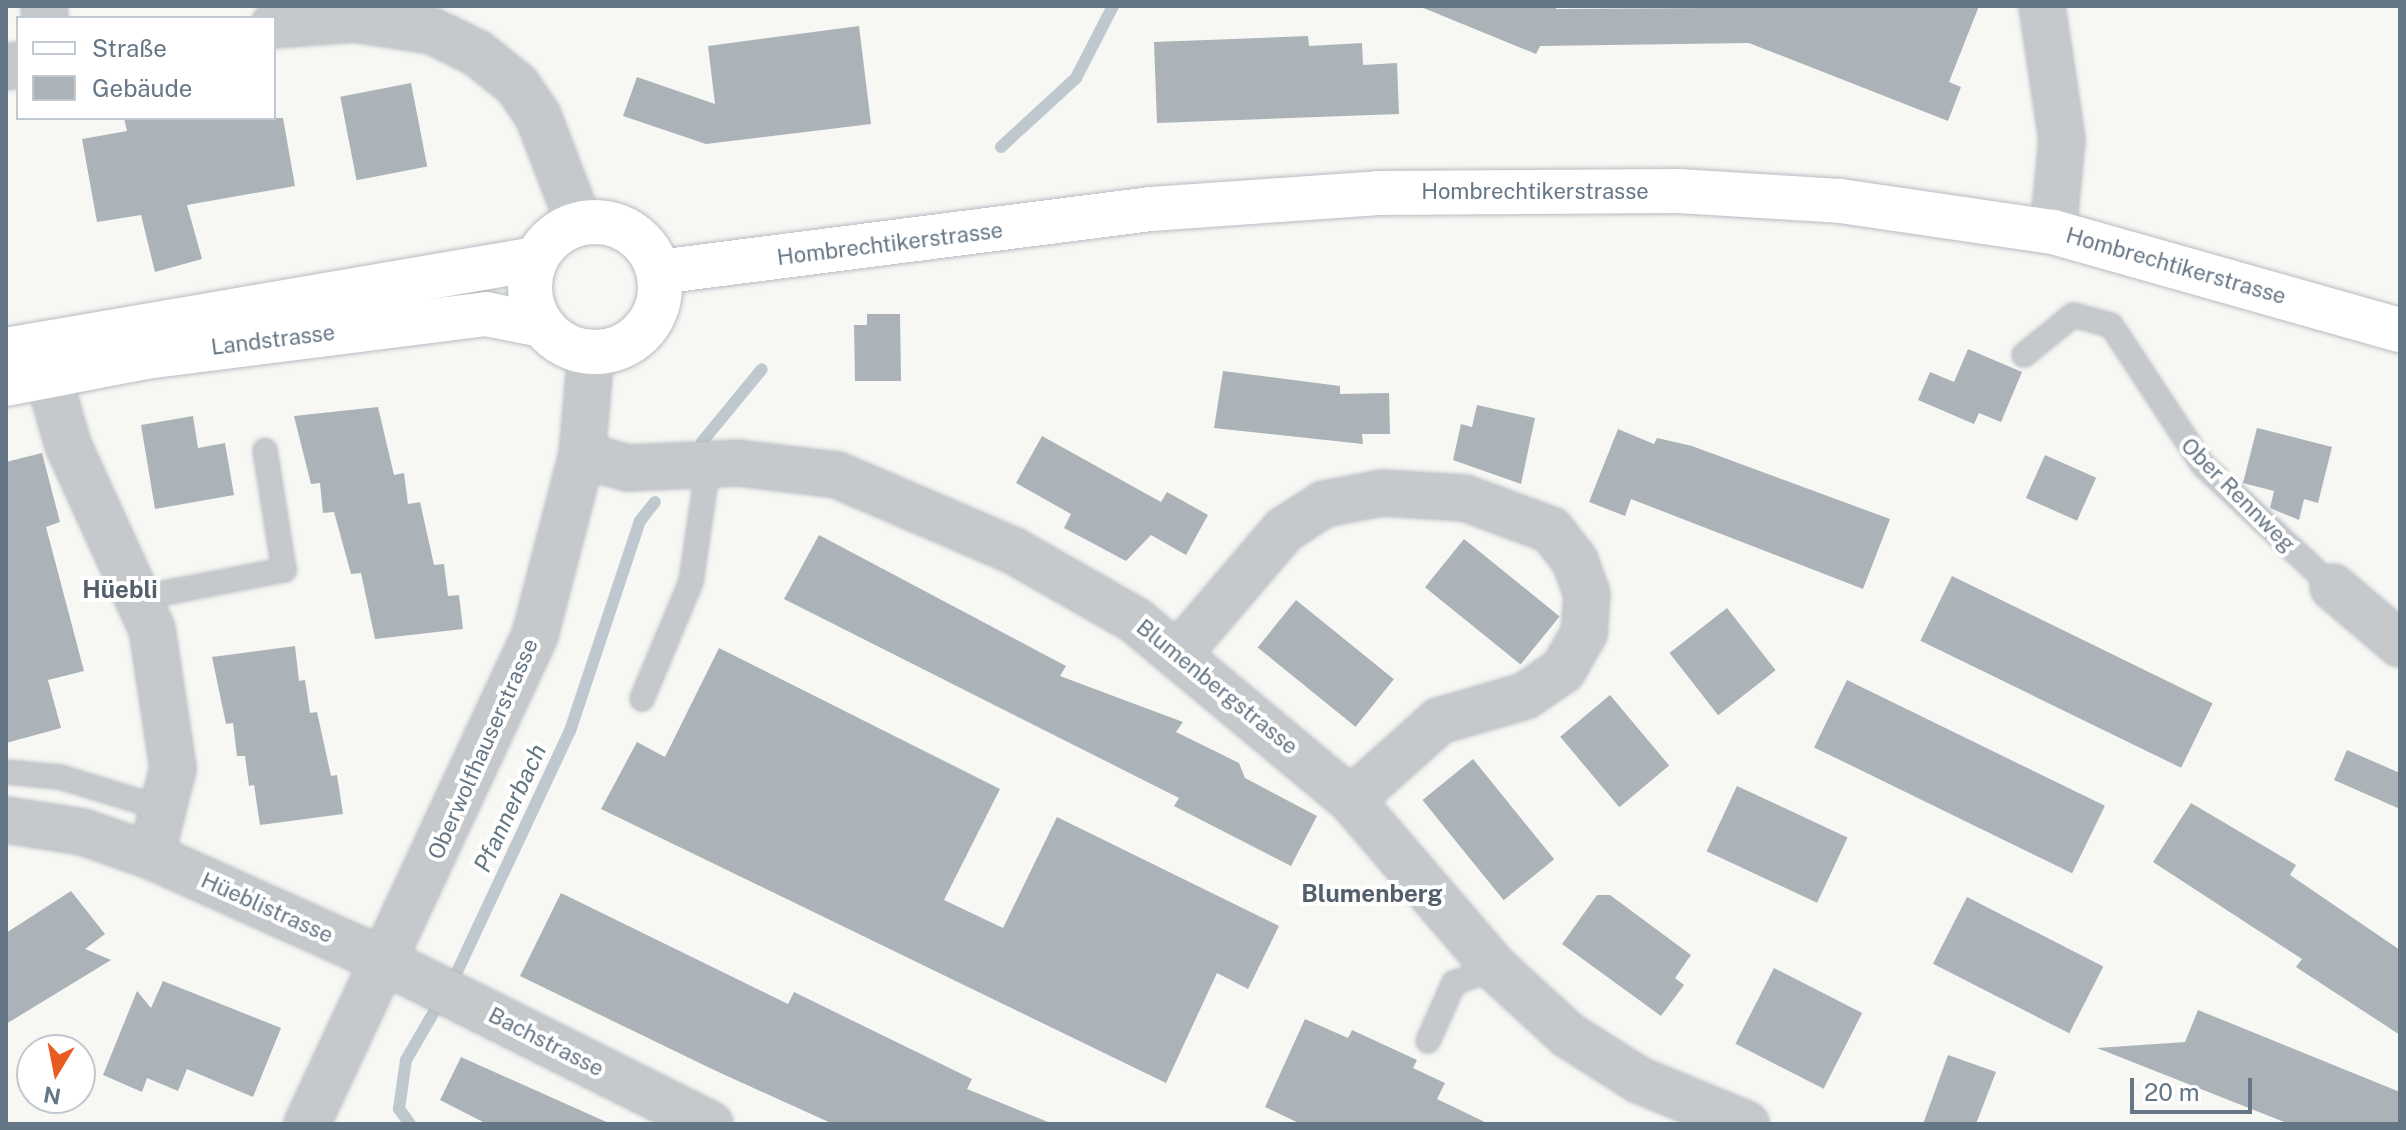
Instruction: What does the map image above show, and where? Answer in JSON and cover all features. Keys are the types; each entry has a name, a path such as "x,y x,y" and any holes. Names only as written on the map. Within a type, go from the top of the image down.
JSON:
{"main road":[{"name":"Hombrechtikerstrasse","path":"659,272 1151,209 1378,193 1758,194 2053,232 2400,330"},
{"path":"579,223 620,226 651,253 659,272 656,312 645,329 611,351 591,353 555,340 541,325 529,288 535,259 558,232 579,223"},
{"name":"Landstrasse","path":"6,350 535,259"},
{"name":"Landstrasse","path":"6,384 48,375 486,314 541,325"}],"street":[{"path":"2042,6 2062,140 2053,232"},
{"path":"276,25 354,19 432,31 477,53 517,85 538,116 579,223"},
{"name":"Oberwolfhauserstrasse","path":"307,1124 399,968 518,681 582,455 591,353"},
{"path":"48,375 68,445 152,629 173,768 151,856"},
{"name":"Blumenbergstrasse","path":"582,455 628,468 791,466 881,489 1014,551 1179,653 1351,800 1495,968 1568,1035 1639,1080 1746,1124"},
{"path":"1179,653 1284,530 1324,504 1383,493 1465,498 1551,530 1575,561 1587,594 1584,633 1563,670 1525,696 1439,721 1351,800"},
{"name":"Ober Rennweg","path":"2333,587 2400,644"},
{"name":"Hüeblistrasse","path":"6,820 83,832 151,856 399,968"},
{"name":"Bachstrasse","path":"399,968 710,1124"}],"lane":[{"name":"Ober Rennweg","path":"2024,355 2073,315 2111,325 2203,465 2333,587"},
{"path":"138,598 284,570 265,450"},
{"path":"642,699 691,582 696,467"},
{"path":"6,772 60,777 164,809"},
{"path":"1428,1041 1454,983 1495,968"}],"building":[{"path":"1557,6 1556,9 1979,6 1949,82 1961,87 1948,121 1749,43 1540,46 1536,54 1421,7"},
{"path":"859,26 871,124 706,144 623,116 637,77 715,104 708,46"},
{"path":"1308,36 1309,46 1362,43 1363,65 1397,63 1399,114 1157,123 1154,42"},
{"path":"411,83 427,166 357,180 340,97"},
{"path":"283,118 295,186 187,205 202,259 155,272 141,215 97,222 82,139 127,131 124,120"},
{"path":"867,314 900,314 901,381 855,381 854,325 867,325"},
{"path":"1968,349 2022,372 2001,422 1979,413 1974,424 1918,400 1930,372 1954,382"},
{"path":"1223,371 1340,386 1340,394 1389,393 1390,434 1362,434 1363,444 1214,428"},
{"path":"1477,405 1535,418 1521,484 1453,460 1461,424 1472,427"},
{"path":"378,407 394,475 404,473 408,504 420,502 434,565 444,564 448,596 459,595 463,629 375,639 361,573 351,574 334,512 323,513 320,483 311,484 294,416"},
{"path":"193,416 198,448 225,443 234,495 155,509 141,425"},
{"path":"2257,428 2332,447 2318,503 2304,499 2299,520 2270,508 2274,491 2243,483"},
{"path":"1618,429 1654,444 1657,438 1692,446 1890,519 1863,589 1631,499 1625,516 1589,502"},
{"path":"1042,436 1161,502 1167,492 1208,515 1186,555 1151,535 1126,561 1064,528 1071,514 1016,483"},
{"path":"42,453 60,522 46,527 84,671 48,680 61,728 6,743 6,462"},
{"path":"2045,455 2096,478 2077,521 2026,498"},
{"path":"819,535 1066,666 1060,676 1183,722 1176,732 1239,763 1245,778 1317,816 1291,866 1174,806 1179,798 784,599"},
{"path":"1464,539 1560,616 1521,665 1425,587"},
{"path":"1952,576 2213,703 2181,768 1920,641"},
{"path":"1296,600 1394,679 1356,727 1258,647"},
{"path":"1727,608 1776,670 1718,715 1669,653"},
{"path":"295,646 299,681 305,680 310,713 317,712 331,776 337,775 343,814 260,825 254,785 249,786 245,756 237,756 233,723 226,724 212,657"},
{"path":"719,648 1000,789 944,900 1003,928 1057,817 1279,926 1248,989 1217,973 1166,1083 601,809 637,742 665,757"},
{"path":"1847,680 2105,806 2072,873 1814,747"},
{"path":"1610,695 1669,765 1619,807 1560,737"},
{"path":"2347,750 2400,773 2400,809 2334,780"},
{"path":"1473,759 1554,859 1504,900 1422,800"},
{"path":"1737,786 1848,838 1817,903 1707,851"},
{"path":"2191,803 2296,865 2290,875 2400,950 2400,1035 2296,967 2302,959 2153,862"},
{"path":"71,891 105,934 85,949 111,960 6,1024 6,933"},
{"path":"561,893 788,1004 794,992 972,1079 967,1089 1053,1124 833,1124 714,1070 520,976"},
{"path":"1597,895 1610,895 1691,955 1675,978 1684,985 1661,1016 1562,944"},
{"path":"1967,897 2103,966 2069,1033 1933,964"},
{"path":"1774,968 1862,1013 1824,1089 1735,1044"},
{"path":"163,981 281,1028 253,1097 187,1069 178,1091 147,1078 142,1092 103,1075 137,991 151,1008"},
{"path":"2198,1010 2400,1092 2400,1124 2289,1124 2097,1048 2185,1042"},
{"path":"1305,1019 1348,1038 1352,1030 1417,1060 1413,1068 1445,1083 1437,1099 1489,1124 1301,1124 1265,1107"},
{"path":"1948,1055 1996,1072 1976,1124 1923,1124"},
{"path":"461,1057 611,1124 487,1124 440,1100"}],"waterway":[{"path":"1001,147 1076,78 1113,6"},
{"name":"Pfannerbach","path":"702,442 762,369"},
{"name":"Pfannerbach","path":"410,1124 399,1109 406,1060 456,974 570,731 640,521 655,502"}],"district":[{"name":"Hüebli","path":"120,590"},
{"name":"Blumenberg","path":"1372,894"}]}
